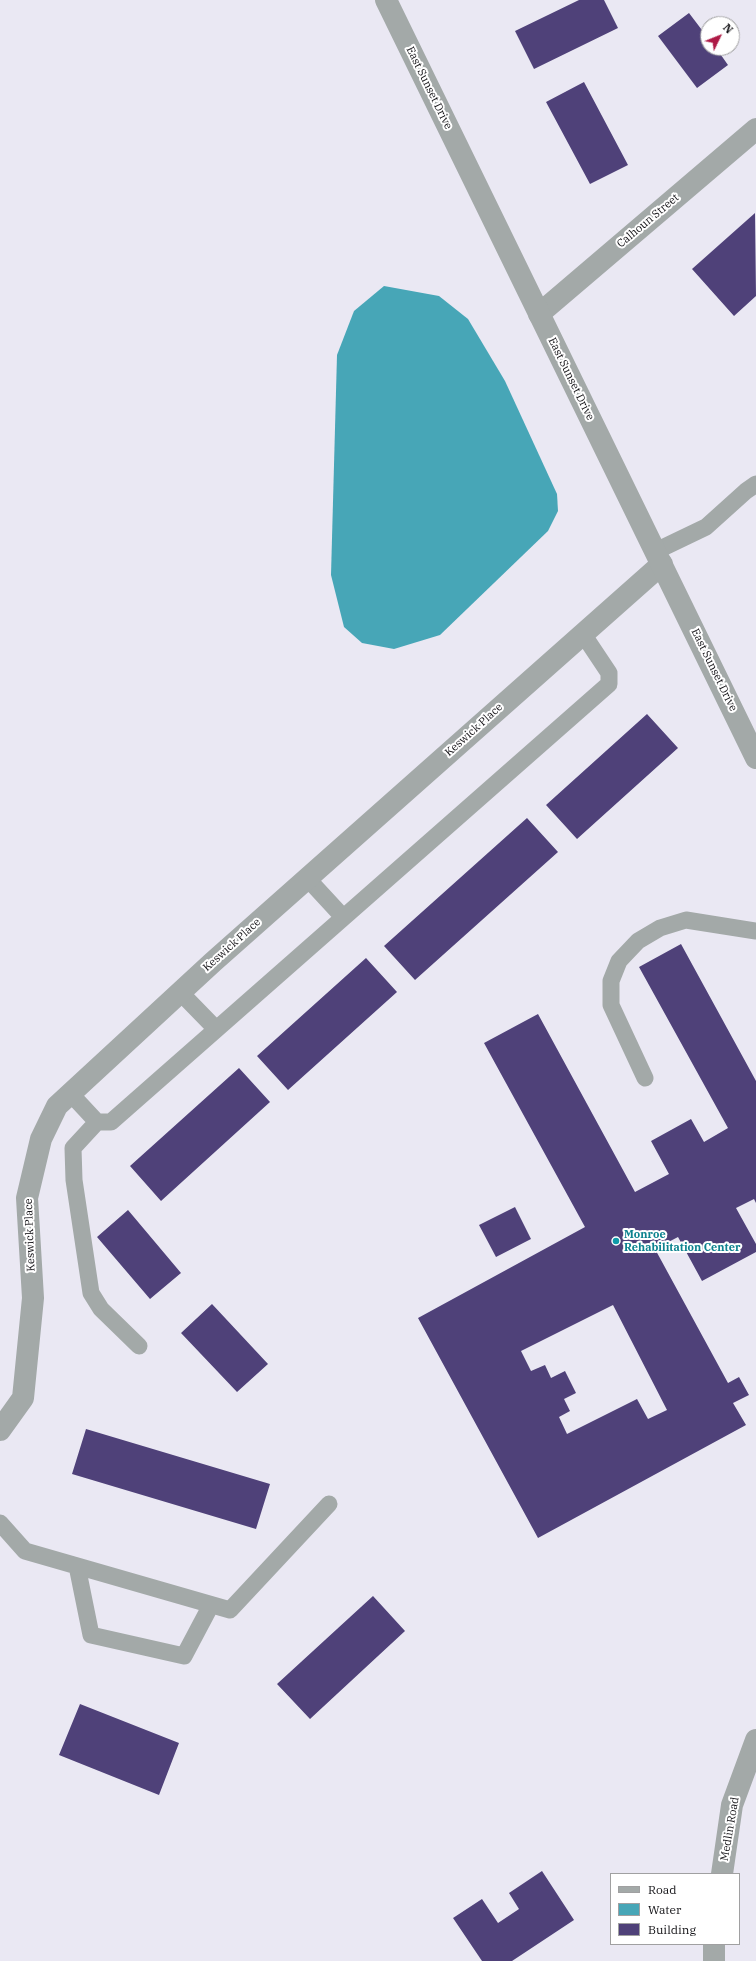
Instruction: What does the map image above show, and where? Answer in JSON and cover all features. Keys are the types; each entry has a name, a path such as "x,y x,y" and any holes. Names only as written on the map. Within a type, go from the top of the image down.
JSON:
{"street":[{"name":"East Sunset Drive","path":"386,0 756,758"},
{"name":"Calhoun Street","path":"539,314 756,129"},
{"name":"Keswick Place","path":"0,1430 23,1398 33,1298 27,1198 41,1139 56,1106 307,878 583,634 659,557"},
{"name":"Medlin Road","path":"722,1873 732,1805 756,1740"},
{"path":"714,1945 714,1961"}],"lane":[{"path":"659,557 706,527 746,491 756,484"},
{"path":"139,1346 101,1309 90,1293 74,1180 72,1148 97,1122 111,1122 609,684 609,674 583,634"},
{"path":"307,878 343,918"},
{"path":"645,1078 611,1005 611,981 619,961 638,941 660,928 686,920 756,931"},
{"path":"180,992 216,1029"},
{"path":"70,1092 97,1122"},
{"path":"0,1523 25,1551 230,1610 329,1504"},
{"path":"77,1566 91,1635 184,1656 211,1605"}],"water":[{"path":"384,286 439,296 468,319 505,381 557,494 558,511 548,531 440,635 394,649 362,643 344,627 331,575 337,355 354,311"}],"building":[{"path":"579,0 604,0 618,28 534,69 515,31"},
{"path":"689,13 700,27 700,56 722,56 728,65 697,88 658,36"},
{"path":"584,82 628,165 590,184 546,102"},
{"path":"755,213 756,296 734,316 692,269"},
{"path":"647,714 678,748 577,839 546,805"},
{"path":"527,818 558,852 415,980 384,946"},
{"name":"Monroe Rehabilitation Center","path":"681,944 756,1081 756,1203 754,1199 736,1208 756,1244 756,1252 702,1281 678,1237 655,1249 728,1383 739,1377 749,1395 733,1403 746,1425 538,1538 418,1318 585,1227 484,1043 538,1014 635,1192 669,1174 651,1141 691,1119 704,1142 728,1128 639,967","holes":["613,1305 667,1410 648,1419 637,1399 567,1434 559,1417 570,1411 564,1399 576,1393 565,1371 551,1378 545,1365 531,1371 521,1351"]},
{"path":"366,958 397,992 288,1090 257,1056"},
{"path":"239,1068 270,1102 161,1201 130,1166"},
{"path":"515,1207 531,1239 496,1257 479,1225"},
{"path":"128,1210 181,1273 150,1299 97,1237"},
{"path":"212,1304 268,1364 237,1392 181,1333"},
{"path":"86,1429 270,1484 256,1529 72,1474"},
{"path":"373,1596 405,1631 310,1719 277,1684"},
{"path":"80,1704 179,1743 159,1795 59,1755"},
{"path":"542,1871 574,1920 512,1961 482,1961 453,1918 482,1899 498,1923 519,1909 509,1893"}],"place":[{"name":"Monroe Rehabilitation Center","path":"616,1241"}]}
